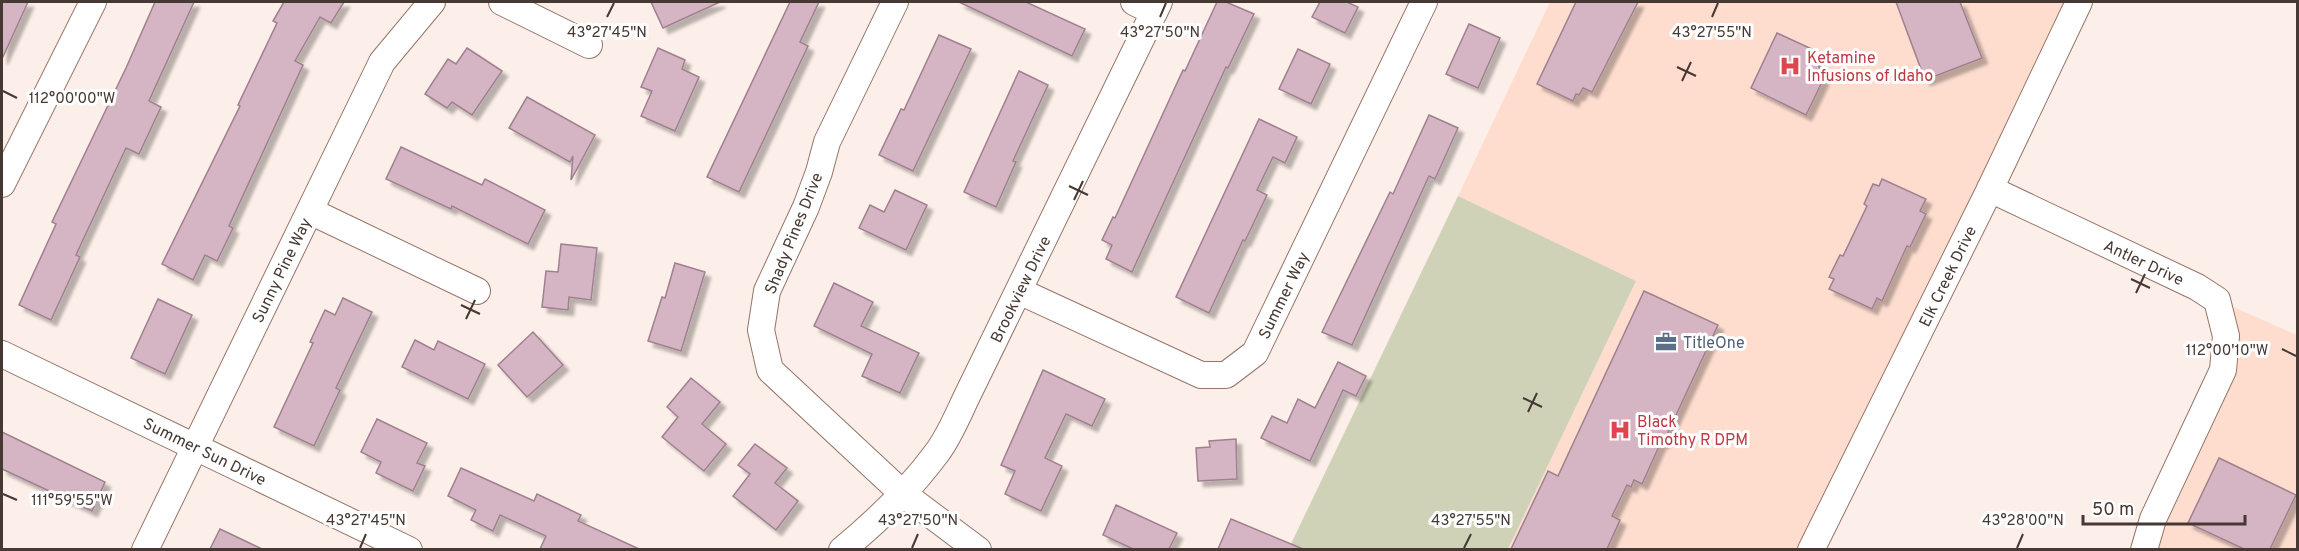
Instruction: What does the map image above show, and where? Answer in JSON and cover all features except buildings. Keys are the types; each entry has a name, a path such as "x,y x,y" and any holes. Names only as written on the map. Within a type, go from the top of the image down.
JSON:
{"street":[{"path":"2,184 93,2"},
{"name":"Sunny Pine Way","path":"145,549 382,62 432,2"},
{"path":"502,2 589,45"},
{"name":"Shady Pines Drive","path":"895,2 827,142 806,207 767,291 761,330 770,370 902,493 978,549"},
{"name":"Summer Way","path":"1019,291 1201,375 1226,375 1255,353 1424,2"},
{"name":"Elk Creek Drive","path":"1811,549 1990,189 2079,2"},
{"name":"Brookview Drive","path":"842,549 861,534 902,493 937,453 1019,291 1149,5"},
{"name":"Antler Drive","path":"1990,189 2197,287 2217,300 2226,336 2223,370 2153,519 2144,549"},
{"path":"310,211 477,291"},
{"name":"Summer Sun Drive","path":"2,354 409,549"}],"shaded area":[{"path":"1550,2 2078,2 1811,549 1508,549 1636,281 1458,196"},
{"path":"2217,300 2297,335 2297,549 2144,550 2223,370"}],"green space":[{"path":"1458,196 1636,281 1508,549 1288,550"}],"place":[{"name":"Ketamine Infusions of Idaho","path":"1790,66"},
{"name":"TitleOne","path":"1666,342"},
{"name":"Black Timothy R DPM","path":"1620,430"}]}
